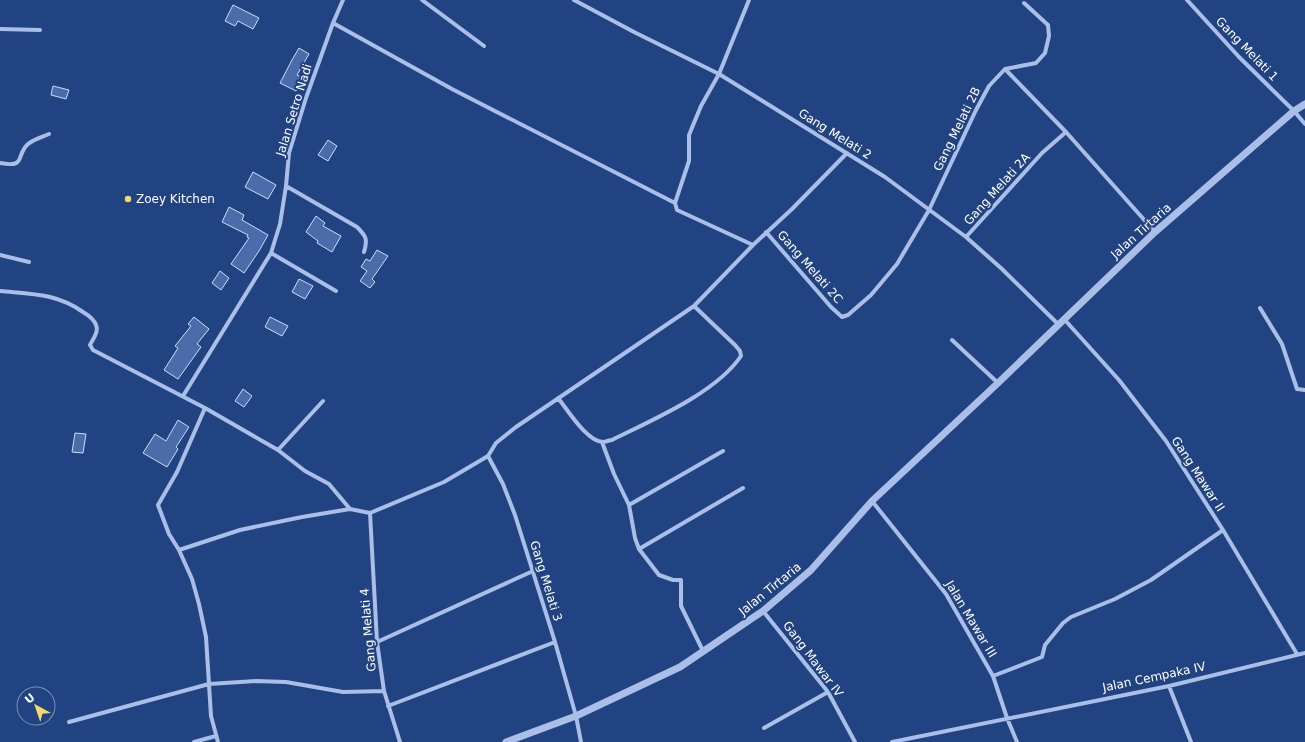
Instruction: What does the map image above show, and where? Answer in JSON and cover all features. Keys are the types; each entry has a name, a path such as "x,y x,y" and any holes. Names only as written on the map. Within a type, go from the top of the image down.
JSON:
{"street":[{"name":"Jalan Setro Nadi","path":"183,396 271,253 280,224 289,153 306,98 333,23 343,0"},
{"path":"422,0 484,46"},
{"name":"Gang Melati 2","path":"574,0 634,32 719,74 885,177 966,237 1002,269 1058,324"},
{"path":"749,0 719,74 701,106 689,135 689,161 675,203 677,210 753,245"},
{"name":"Gang Melati 1","path":"1189,1 1239,57 1294,111 1305,124"},
{"path":"1005,69 1036,63 1045,53 1049,36 1048,25 1024,3"},
{"path":"333,23 452,89 675,203"},
{"path":"0,29 40,30"},
{"path":"1005,69 1066,132 1155,232"},
{"name":"Gang Melati 2B","path":"929,210 976,110 989,86 1005,69"},
{"name":"Jalan Tirtaria","path":"506,742 576,716 680,668 763,611 811,570 872,501 998,383 1063,318 1155,232 1294,111 1305,104"},
{"name":"Gang Melati 2A","path":"966,237 1042,153 1066,132"},
{"path":"0,163 16,163 19,161 26,146 30,142 49,134"},
{"path":"179,550 240,530 302,517 350,509 370,513 444,482 488,456 496,443 516,427 694,306 766,232 792,209 847,154"},
{"path":"286,186 357,227 366,237 364,252"},
{"name":"Gang Melati 2C","path":"766,232 831,307 842,317 848,315 871,295 892,270 929,210"},
{"path":"271,253 336,290"},
{"path":"0,255 28,262"},
{"path":"0,291 46,295 73,305 91,317 96,325 97,331 90,345 93,350 183,396 278,450 305,471 329,484 350,509"},
{"path":"558,398 584,432 594,439 602,442 612,440 693,398 726,374 741,356 740,351 735,345 694,306"},
{"path":"1260,308 1282,344 1297,389 1305,390"},
{"name":"Gang Mawar II","path":"1063,318 1119,380 1166,442 1223,530 1297,654"},
{"path":"952,340 998,383"},
{"path":"278,450 323,401"},
{"path":"205,408 178,472 158,506 169,534 179,550 192,579 199,604 206,637 211,716 218,742"},
{"path":"602,442 614,474 629,505 634,538 639,549 660,575 673,580 681,580 681,606 703,652"},
{"path":"629,505 723,451"},
{"name":"Gang Melati 3","path":"488,456 503,484 513,509 533,571 576,716 580,742"},
{"path":"639,549 743,488"},
{"name":"Jalan Mawar III","path":"872,501 946,594 993,676 1017,742"},
{"name":"Gang Melati 4","path":"370,513 377,642 384,691 400,742"},
{"path":"993,676 1042,657 1044,645 1062,623 1071,617 1115,599 1151,580 1223,530"},
{"path":"377,642 533,571"},
{"name":"Gang Mawar IV","path":"763,611 828,692 855,742"},
{"path":"388,706 555,642"},
{"name":"Jalan Cempaka IV","path":"892,742 1169,686 1305,653"},
{"path":"69,722 209,684 256,681 286,682 343,692 384,691"},
{"path":"1169,686 1191,742"},
{"path":"764,728 828,692"},
{"path":"194,742 216,736"}],"building":[{"path":"233,5 259,18 253,29 238,21 235,26 225,21"},
{"path":"299,48 309,54 297,75 303,78 296,91 280,83"},
{"path":"53,86 69,90 66,99 51,95"},
{"path":"328,140 337,146 328,161 318,155"},
{"path":"253,172 276,185 268,199 245,187"},
{"path":"229,207 244,215 242,220 268,235 244,273 231,264 249,238 247,237 248,235 222,222"},
{"path":"316,216 325,223 323,226 341,236 332,252 317,243 318,241 306,232"},
{"path":"377,250 388,256 372,279 375,282 370,288 360,281 367,271 361,267 366,259 370,261"},
{"path":"220,271 229,278 221,290 212,283"},
{"path":"299,279 313,286 305,299 292,292"},
{"path":"194,317 209,329 197,344 201,347 178,379 164,370 178,348 175,346 191,326 188,324"},
{"path":"270,317 288,326 282,336 265,327"},
{"path":"243,389 252,396 244,407 235,401"},
{"path":"178,420 189,427 176,447 178,449 167,467 143,453 155,434 166,441"},
{"path":"75,433 86,434 83,453 72,452"}],"place":[{"name":"Zoey Kitchen","path":"128,199"}]}
